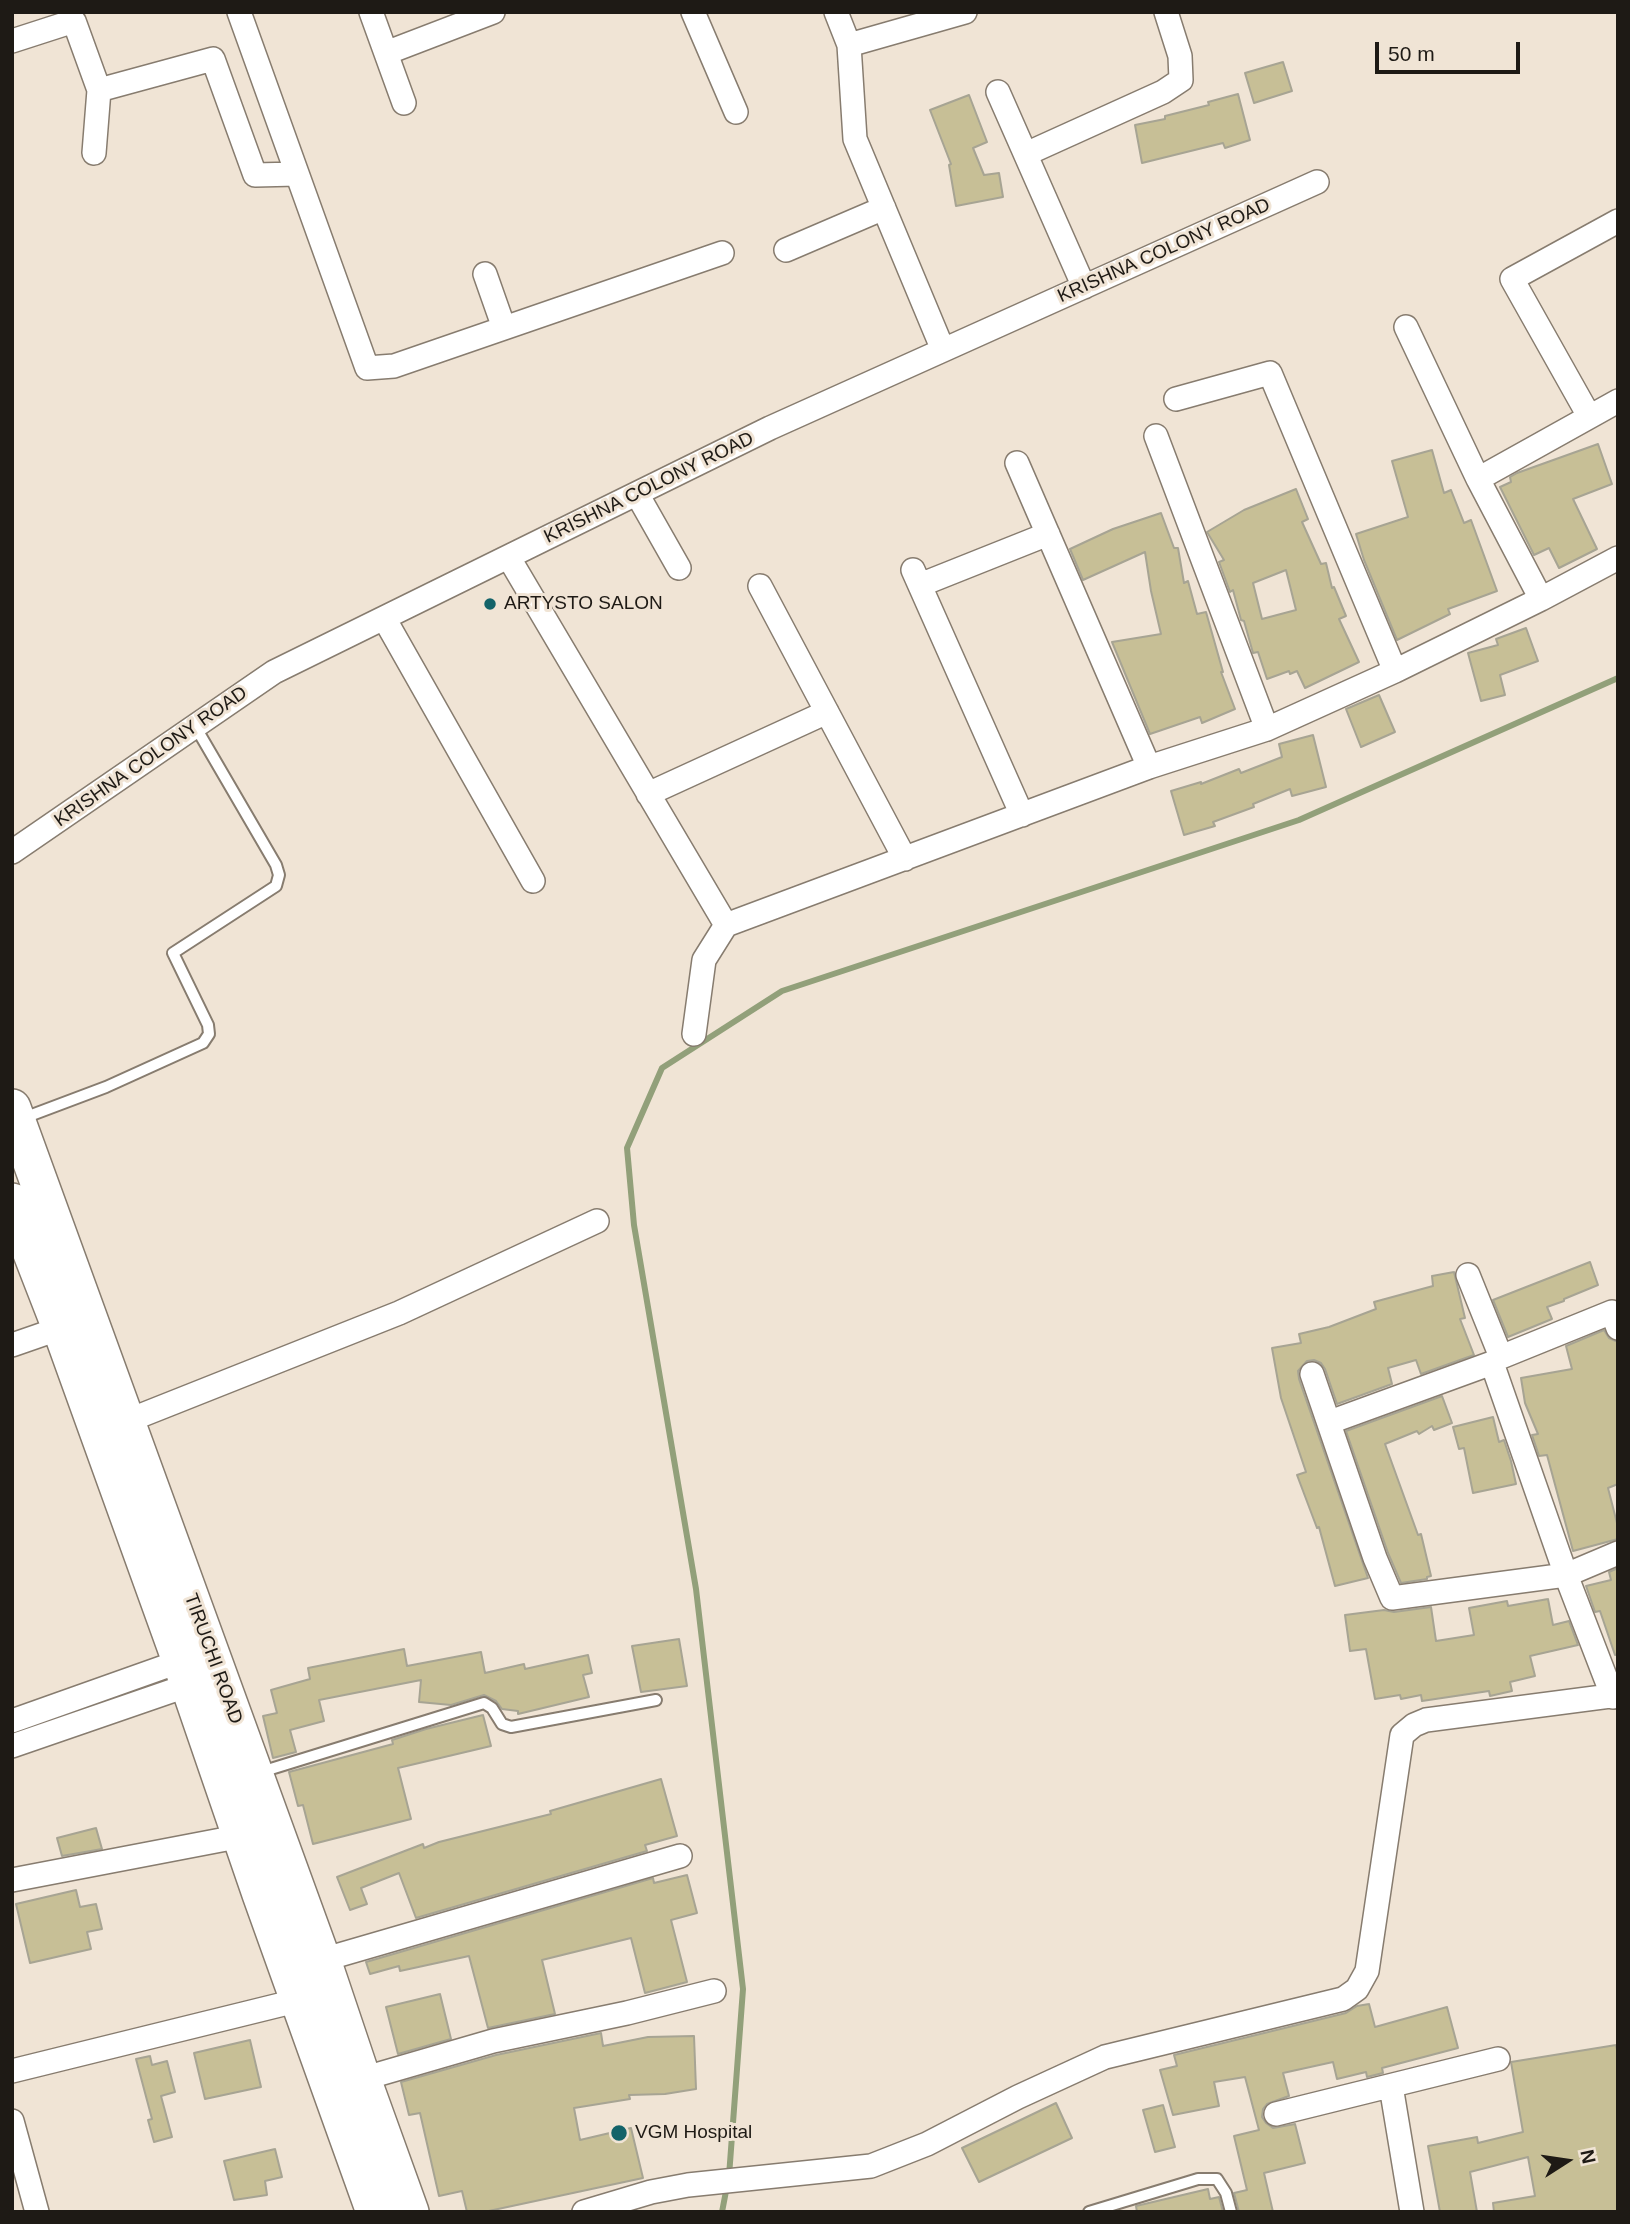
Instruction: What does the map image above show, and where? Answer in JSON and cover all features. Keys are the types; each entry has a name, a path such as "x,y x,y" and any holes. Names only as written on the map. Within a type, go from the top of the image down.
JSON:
{"highway":[{"name":"TIRUCHI ROAD","path":"15,1114 322,1960 410,2212"},
{"path":"14,1209 61,1328 375,2212"}],"street":[{"path":"239,12 367,368 394,366 722,253"},
{"path":"372,12 404,103"},
{"path":"386,53 493,12"},
{"path":"692,12 736,112"},
{"path":"836,12 849,45 855,139 943,350"},
{"path":"849,45 965,12"},
{"path":"1026,154 1163,92 1181,80 1180,55 1166,12"},
{"path":"12,41 74,21 99,90 94,153"},
{"path":"99,90 213,59 256,175 297,174"},
{"path":"998,92 1084,287"},
{"name":"KRISHNA COLONY ROAD","path":"12,852 274,672 770,428 1317,182"},
{"path":"786,250 884,208"},
{"path":"1589,416 1512,279 1618,221"},
{"path":"485,274 504,328"},
{"path":"1406,327 1478,479 1541,599"},
{"path":"1176,399 1270,373 1395,671"},
{"path":"1478,479 1618,401"},
{"path":"1156,436 1268,729"},
{"path":"1017,463 1149,767"},
{"path":"637,494 679,569"},
{"path":"1022,816 916,577 1048,534"},
{"path":"509,558 726,925"},
{"path":"694,1034 704,960 726,925 1149,767 1268,729 1395,671 1618,558"},
{"path":"760,586 905,859"},
{"path":"384,618 533,881"},
{"path":"648,793 827,712"},
{"path":"127,1421 399,1313 597,1221"},
{"path":"584,2212 651,2192 715,2182 871,2166 927,2144 1018,2097 1105,2057 1343,1999 1357,1989 1369,1962 1402,1735 1414,1725 1426,1720 1616,1696 1566,1575 1468,1275"},
{"path":"1330,1422 1497,1360 1612,1312 1618,1328"},
{"path":"12,1345 61,1328"},
{"path":"1312,1374 1375,1558 1392,1598 1566,1575 1618,1553"},
{"path":"12,1721 185,1673"},
{"path":"12,1746 185,1673"},
{"path":"12,1880 242,1836"},
{"path":"322,1960 680,1856"},
{"path":"362,2080 493,2040 627,2013 714,1991"},
{"path":"12,2071 300,2000"},
{"path":"1276,2114 1498,2059"},
{"path":"1391,2086 1412,2212"},
{"path":"12,2121 37,2212"}],"lane":[{"path":"15,1114 106,1087 203,1043 209,1034 208,1025 173,953 276,886 279,875 276,865 195,726"},
{"path":"255,1774 484,1703 492,1708 502,1724 511,1727 656,1700"},
{"path":"1089,2212 1198,2179 1217,2179 1226,2193 1231,2212"}],"building":[{"path":"1283,62 1292,91 1254,103 1245,73"},
{"path":"1238,94 1250,140 1225,148 1223,143 1142,163 1135,125 1165,119 1165,116 1209,105 1208,102"},
{"path":"969,95 987,142 973,148 984,175 999,173 1003,197 956,206 949,165 951,164 930,110"},
{"path":"1598,444 1612,484 1573,499 1597,549 1559,568 1549,548 1534,555 1500,487 1511,482 1510,477 1517,473"},
{"path":"1432,450 1444,493 1451,490 1464,523 1471,520 1497,591 1448,609 1450,614 1397,640 1356,534 1408,517 1392,461"},
{"path":"1296,489 1308,519 1302,522 1321,564 1326,563 1332,588 1334,587 1346,616 1339,619 1359,662 1305,688 1297,671 1267,679 1258,652 1253,653 1233,590 1230,592 1219,562 1224,560 1207,532 1244,510","holes":["1286,570 1296,610 1262,619 1253,583"]},
{"path":"1161,513 1174,548 1178,548 1184,583 1188,581 1197,614 1206,612 1221,672 1235,709 1202,723 1200,717 1150,734 1112,642 1161,634 1145,552 1083,580 1070,549 1113,529"},
{"path":"1526,628 1538,661 1500,675 1505,695 1481,701 1468,653 1498,645 1496,639"},
{"path":"1379,695 1395,732 1361,747 1346,709"},
{"path":"1313,735 1326,787 1292,796 1290,789 1253,804 1254,807 1213,822 1215,826 1184,835 1171,791 1201,784 1239,769 1241,773 1282,757 1279,744"},
{"path":"1590,1262 1598,1285 1547,1307 1552,1319 1508,1337 1493,1300"},
{"path":"1454,1272 1465,1318 1460,1319 1474,1355 1421,1374 1416,1360 1388,1368 1392,1384 1337,1404 1321,1363 1307,1361 1298,1371 1368,1578 1335,1586 1319,1527 1317,1528 1297,1475 1306,1472 1281,1398 1272,1348 1301,1343 1299,1334 1329,1327 1376,1309 1374,1302 1433,1286 1432,1276"},
{"path":"1604,1330 1609,1338 1618,1342 1618,1484 1608,1488 1618,1527 1618,1539 1573,1551 1547,1455 1539,1456 1532,1435 1538,1434 1525,1403 1521,1378 1572,1369 1566,1346"},
{"path":"1442,1396 1452,1423 1434,1430 1432,1426 1419,1434 1417,1431 1385,1444 1418,1535 1421,1534 1431,1576 1401,1583 1346,1431"},
{"path":"1493,1417 1499,1442 1504,1440 1516,1484 1473,1493 1464,1448 1459,1449 1453,1427"},
{"path":"1618,1568 1618,1654 1615,1655 1600,1611 1595,1612 1586,1586 1611,1580 1609,1572"},
{"path":"1548,1599 1553,1625 1569,1621 1578,1645 1530,1656 1535,1676 1510,1682 1512,1691 1490,1696 1489,1691 1422,1701 1421,1695 1401,1699 1400,1695 1375,1699 1366,1649 1350,1651 1345,1615 1431,1607 1436,1641 1474,1635 1469,1608 1507,1601 1508,1606"},
{"path":"679,1639 687,1686 641,1692 632,1646"},
{"path":"404,1649 407,1666 481,1652 485,1673 524,1664 525,1669 588,1655 592,1673 583,1675 589,1697 518,1714 518,1711 502,1709 496,1701 484,1695 451,1705 419,1702 421,1680 319,1700 324,1721 290,1730 296,1752 273,1758 263,1716 277,1713 271,1690 310,1679 308,1668"},
{"path":"483,1715 491,1746 398,1768 411,1819 313,1844 303,1805 298,1806 289,1772 393,1744 392,1740 426,1729"},
{"path":"661,1779 677,1836 645,1845 647,1851 416,1918 399,1873 361,1888 367,1904 350,1910 337,1877 423,1844 424,1848 551,1814 550,1811"},
{"path":"96,1828 102,1849 62,1856 57,1838"},
{"path":"687,1875 697,1913 671,1920 687,1982 645,1993 631,1938 542,1960 555,2014 488,2028 469,1956 400,1971 399,1966 370,1974 366,1962 653,1878 654,1883"},
{"path":"76,1890 80,1907 96,1904 102,1929 87,1932 91,1949 30,1963 16,1904"},
{"path":"440,1994 451,2039 398,2054 386,2007"},
{"path":"1369,2004 1375,2027 1447,2007 1458,2048 1382,2068 1383,2073 1367,2077 1366,2072 1337,2079 1333,2062 1283,2073 1289,2096 1267,2104 1262,2117 1273,2128 1295,2124 1305,2163 1264,2173 1273,2212 1239,2212 1234,2193 1247,2190 1234,2136 1259,2130 1245,2077 1214,2082 1219,2106 1173,2115 1160,2070 1177,2066 1174,2055 1346,2013 1357,2006"},
{"path":"601,2033 603,2046 648,2037 694,2036 696,2089 665,2094 629,2095 630,2099 574,2108 580,2140 631,2128 643,2178 484,2212 467,2212 462,2191 439,2196 420,2113 409,2115 401,2082 496,2055"},
{"path":"250,2040 261,2087 205,2099 194,2053"},
{"path":"1616,2045 1618,2212 1494,2212 1493,2203 1535,2196 1528,2157 1470,2172 1477,2212 1440,2212 1428,2146 1477,2137 1478,2143 1523,2132 1511,2062"},
{"path":"150,2056 152,2065 167,2061 175,2092 161,2096 172,2137 154,2142 148,2120 152,2119 136,2059"},
{"path":"1056,2103 1072,2138 979,2182 962,2148"},
{"path":"1163,2105 1175,2147 1155,2152 1143,2110"},
{"path":"275,2149 282,2177 265,2181 267,2195 234,2200 224,2161"},
{"path":"1208,2189 1210,2199 1219,2197 1223,2212 1137,2212 1136,2206"}],"waterway":[{"path":"729,2176 743,1989 696,1589 634,1225 627,1148 662,1068 782,991 1299,820 1618,678"},
{"path":"722,2212 727,2186"}],"place":[{"name":"ARTYSTO SALON","path":"490,604"},
{"name":"VGM Hospital","path":"619,2133"}]}
